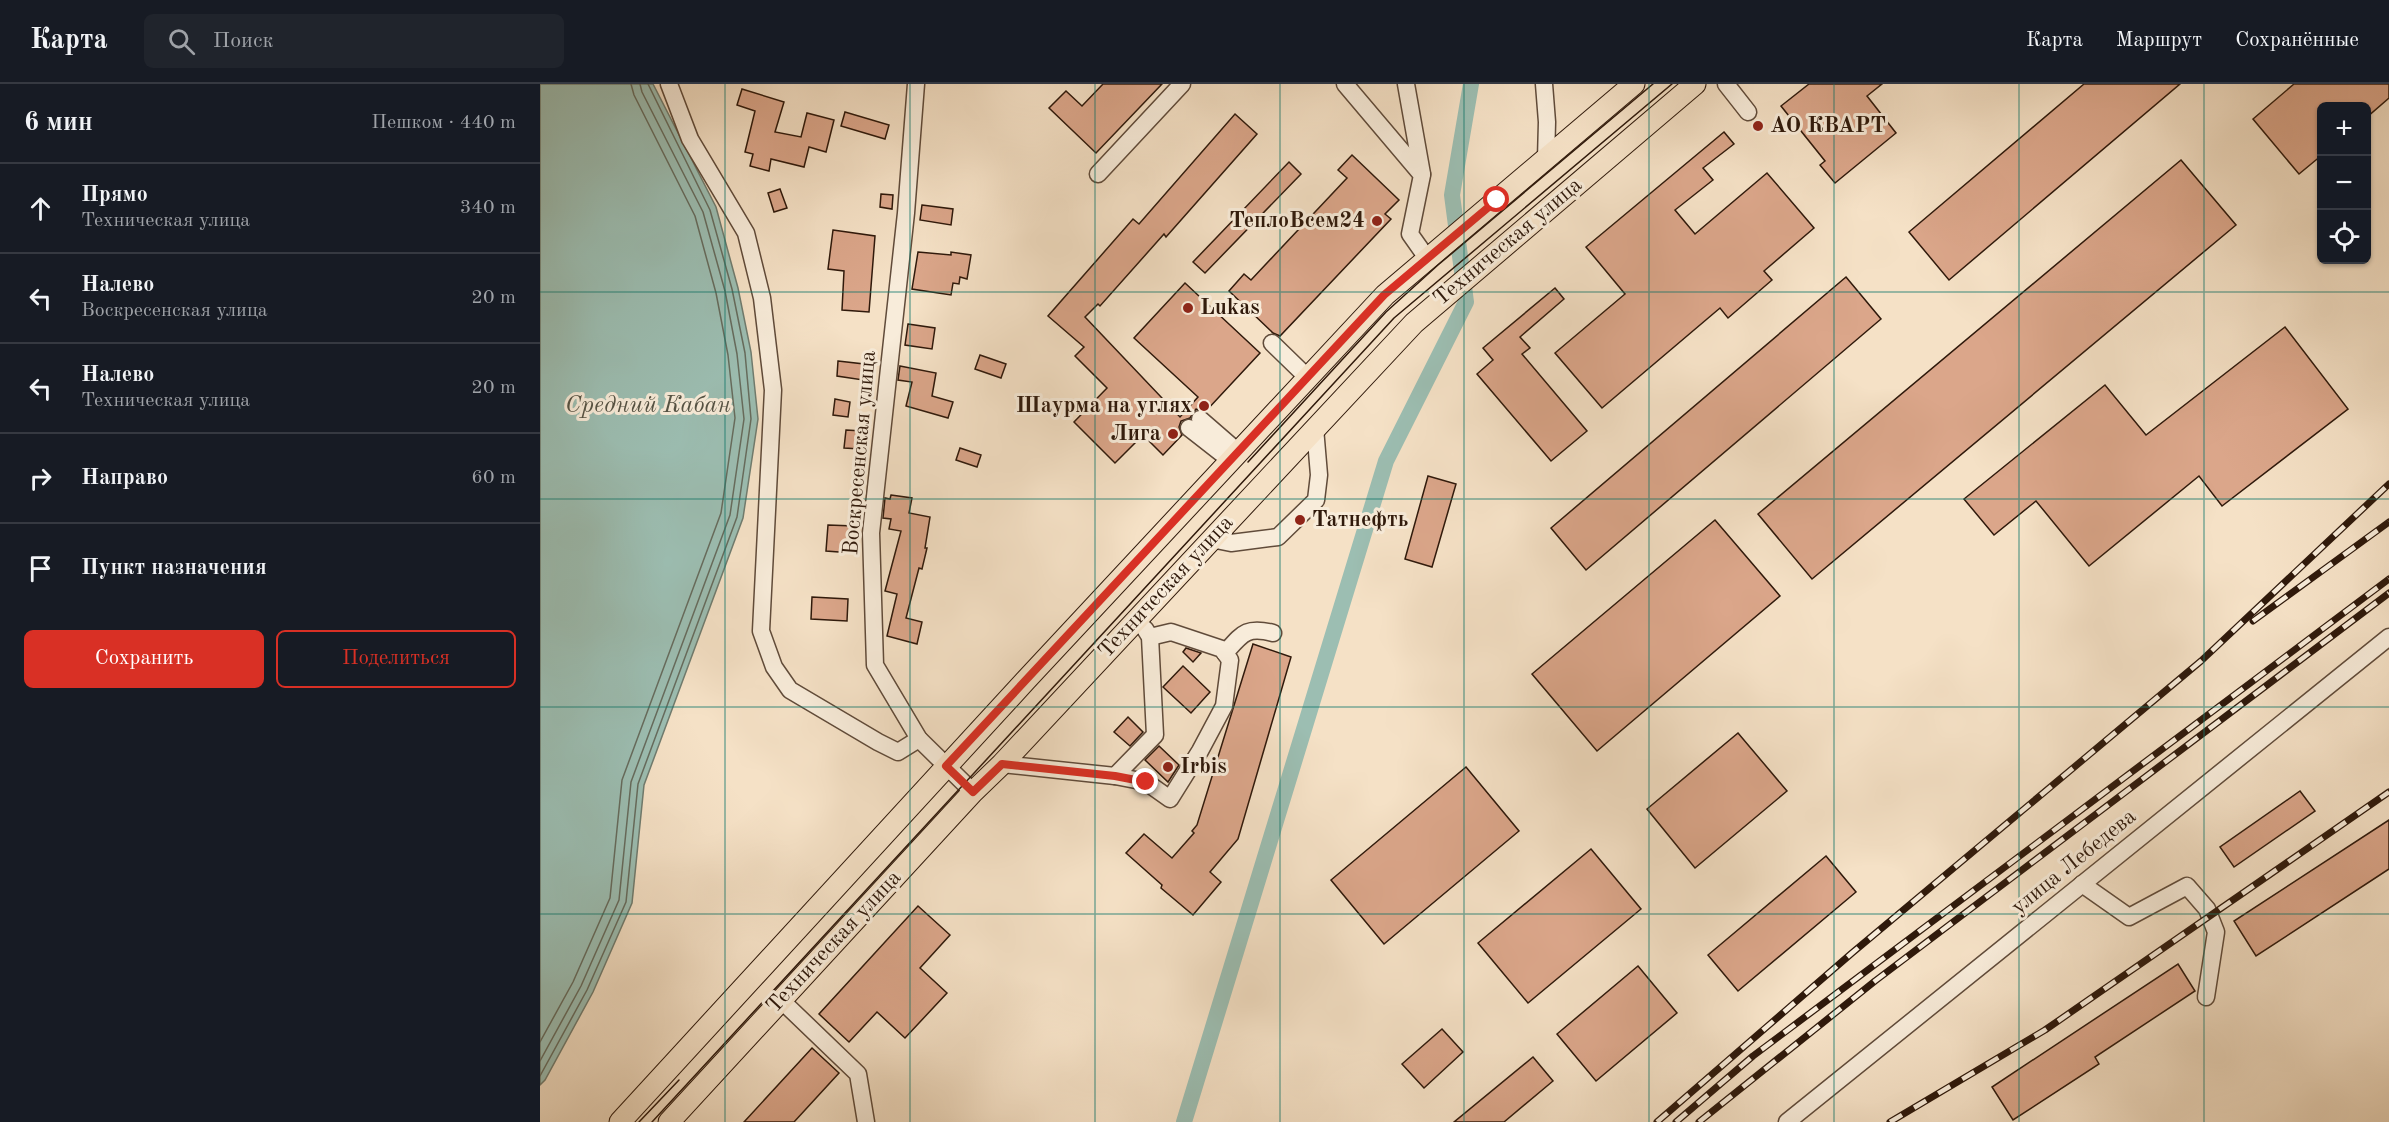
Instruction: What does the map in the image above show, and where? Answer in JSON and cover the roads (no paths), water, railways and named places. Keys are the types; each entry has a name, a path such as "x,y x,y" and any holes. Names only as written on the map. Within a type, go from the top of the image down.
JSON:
{"main road":[{"name":"Техническая улица","path":"620,1122 946,766 1384,295 1634,84"},
{"name":"Техническая улица","path":"669,1122 973,792 1002,764 1414,323 1695,84"}],"street":[{"path":"669,84 690,139 746,233 762,298 773,390 761,631 774,667 790,690 898,752 919,739"},
{"name":"Воскресенская улица","path":"916,84 904,224 871,533 875,665 919,739 973,792"},
{"path":"1098,174 1182,84"},
{"path":"1345,84 1422,175"},
{"path":"1406,84 1422,175 1412,201 1410,234 1432,254"},
{"path":"1544,84 1547,122 1546,159"},
{"path":"1726,84 1748,112"},
{"path":"1272,343 1307,377"},
{"path":"1195,423 1234,456"},
{"path":"1211,539 1231,543 1278,537 1316,500 1318,475 1315,428"},
{"path":"1115,776 1155,735 1150,638 1140,615"},
{"path":"1225,653 1245,632 1260,630 1273,633"},
{"path":"1002,764 1115,776 1146,782 1170,799 1200,751 1224,706 1230,660 1222,649 1171,632 1150,638"},
{"name":"улица Лебедева","path":"1787,1122 2389,637"},
{"path":"2082,884 2129,917 2187,886 2207,909 2216,932 2206,996"},
{"path":"781,1000 858,1074 866,1122"}],"water":[{"name":"Средний Кабан","path":"540,84 653,84 716,207 738,288 751,352 758,419 743,518 644,785 632,903 593,992 545,1080 540,1085"}],"waterway":[{"path":"1184,1122 1386,461 1466,302 1452,195 1471,84"}],"tram line":[{"path":"1248,462 1386,312 1438,265 1653,84"},
{"path":"652,1122 1394,318 1672,84"},
{"path":"639,1122 679,1080"}],"railway":[{"path":"1657,1122 1852,953 2201,661 2389,484"},
{"path":"2253,621 2389,522"},
{"path":"1676,1122 1753,1056 2389,579"},
{"path":"1699,1122 1875,981 2389,593"},
{"path":"1890,1122 2045,1030 2389,792"}],"place":[{"name":"АО КВАРТ","path":"1758,126"},
{"name":"ТеплоВсем24","path":"1377,221"},
{"name":"Lukas","path":"1188,308"},
{"name":"Шаурма на углях","path":"1204,406"},
{"name":"Лига","path":"1173,434"},
{"name":"Татнефть","path":"1300,520"},
{"name":"Irbis","path":"1168,767"}]}
